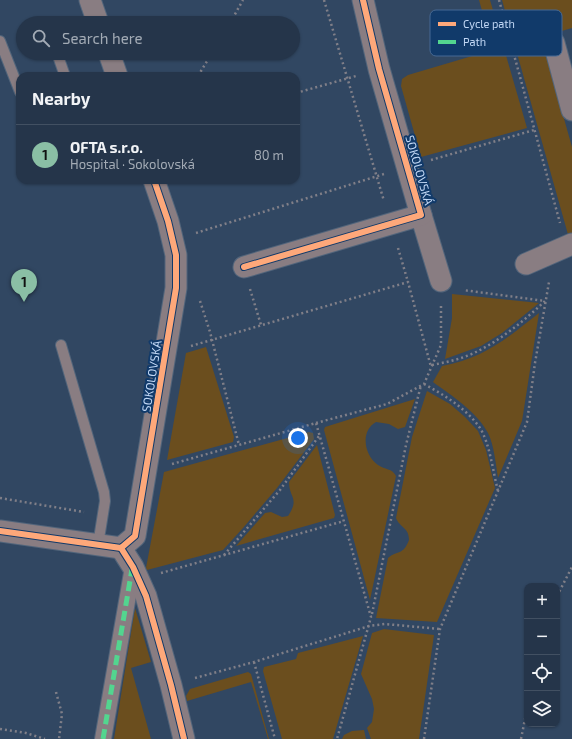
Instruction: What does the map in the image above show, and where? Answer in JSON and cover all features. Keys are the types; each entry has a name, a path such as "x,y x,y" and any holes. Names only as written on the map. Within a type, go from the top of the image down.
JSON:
{"street":[{"path":"90,0 96,16"},
{"name":"SOKOLOVSKÁ","path":"363,0 379,69 441,284"},
{"path":"558,56 572,110"},
{"path":"111,60 116,72"},
{"name":"SOKOLOVSKÁ","path":"121,548 135,536 176,288 176,255 168,221 155,184"},
{"name":"SOKOLOVSKÁ","path":"244,267 421,215"},
{"path":"526,264 564,247"},
{"path":"0,530 121,548 136,573 146,596 171,685 184,739"},
{"path":"103,739 136,573"}],"lane":[{"path":"0,41 16,82"},
{"path":"59,60 64,72"},
{"path":"61,345 104,492 98,545"}],"path":[{"path":"234,16 243,0"},
{"path":"324,0 432,366"},
{"path":"499,0 502,10"},
{"path":"424,739 440,629 527,422 545,301 564,247 514,56"},
{"path":"200,72 208,60"},
{"path":"300,92 379,69"},
{"path":"194,234 407,166 534,130"},
{"path":"244,267 260,326"},
{"path":"190,346 408,282"},
{"path":"337,739 369,626 406,445 422,385 441,345 441,284 545,301"},
{"path":"198,295 212,340 239,445"},
{"path":"432,366 452,361 476,352 532,313 545,301"},
{"path":"146,472 386,404 422,385"},
{"path":"422,385 447,396 480,428 488,448 498,491"},
{"path":"316,423 371,617"},
{"path":"224,555 280,490 319,436"},
{"path":"0,498 102,515"},
{"path":"136,573 224,555 344,521"},
{"path":"560,590 572,567"},
{"path":"171,685 254,662 369,626 385,624 440,629"},
{"path":"254,662 275,739"},
{"path":"56,692 62,714 59,739"},
{"path":"521,739 524,724"},
{"path":"0,730 26,733 45,739"}],"shaded area":[{"path":"479,0 490,0 493,10 482,10"},
{"path":"502,0 572,0 572,28 562,31 562,10 505,10"},
{"path":"472,56 506,56 527,128 421,157 401,86 402,79 408,75"},
{"path":"518,56 546,56 572,147 572,237 569,238"},
{"path":"452,294 539,303 502,333 481,346 445,359 452,318"},
{"path":"539,313 522,421 498,478 492,443 483,425 463,404 433,382 442,366 482,353 505,339"},
{"path":"206,347 234,437 233,442 167,460 186,353"},
{"path":"427,391 450,404 478,431 486,450 495,488 437,622 376,618 388,558 402,551 409,540 408,532 396,518 412,437"},
{"path":"415,399 405,427 398,429 389,424 376,422 371,426 366,437 367,449 373,461 381,467 390,470 396,476 370,600 324,430 325,427"},
{"path":"309,432 313,433 314,439 277,488 223,550 147,570 146,568 164,472"},
{"path":"317,445 335,515 334,518 236,546 265,513 271,512 282,517 288,516 294,502 289,487 289,482"},
{"path":"135,608 151,662 131,668 151,739 114,739"},
{"path":"384,629 434,635 419,739 371,739 367,728 372,722 374,709 372,699 361,674 372,633"},
{"path":"363,636 333,739 282,739 263,671 264,667 296,659 298,653"},
{"path":"248,672 251,674 269,739 251,682 187,701 186,696 190,689"},
{"path":"364,730 366,739 342,739 344,735 352,731"}],"marked path":[{"path":"103,739 132,569"}],"cycle path":[{"path":"244,267 421,215 379,69 363,0"},
{"path":"0,531 121,548 135,536 176,288 176,255 168,221 155,184"},
{"path":"121,548 133,567 146,596 171,685 184,739"}],"place":[{"name":"OFTA s.r.o.","path":"24,302"}]}
